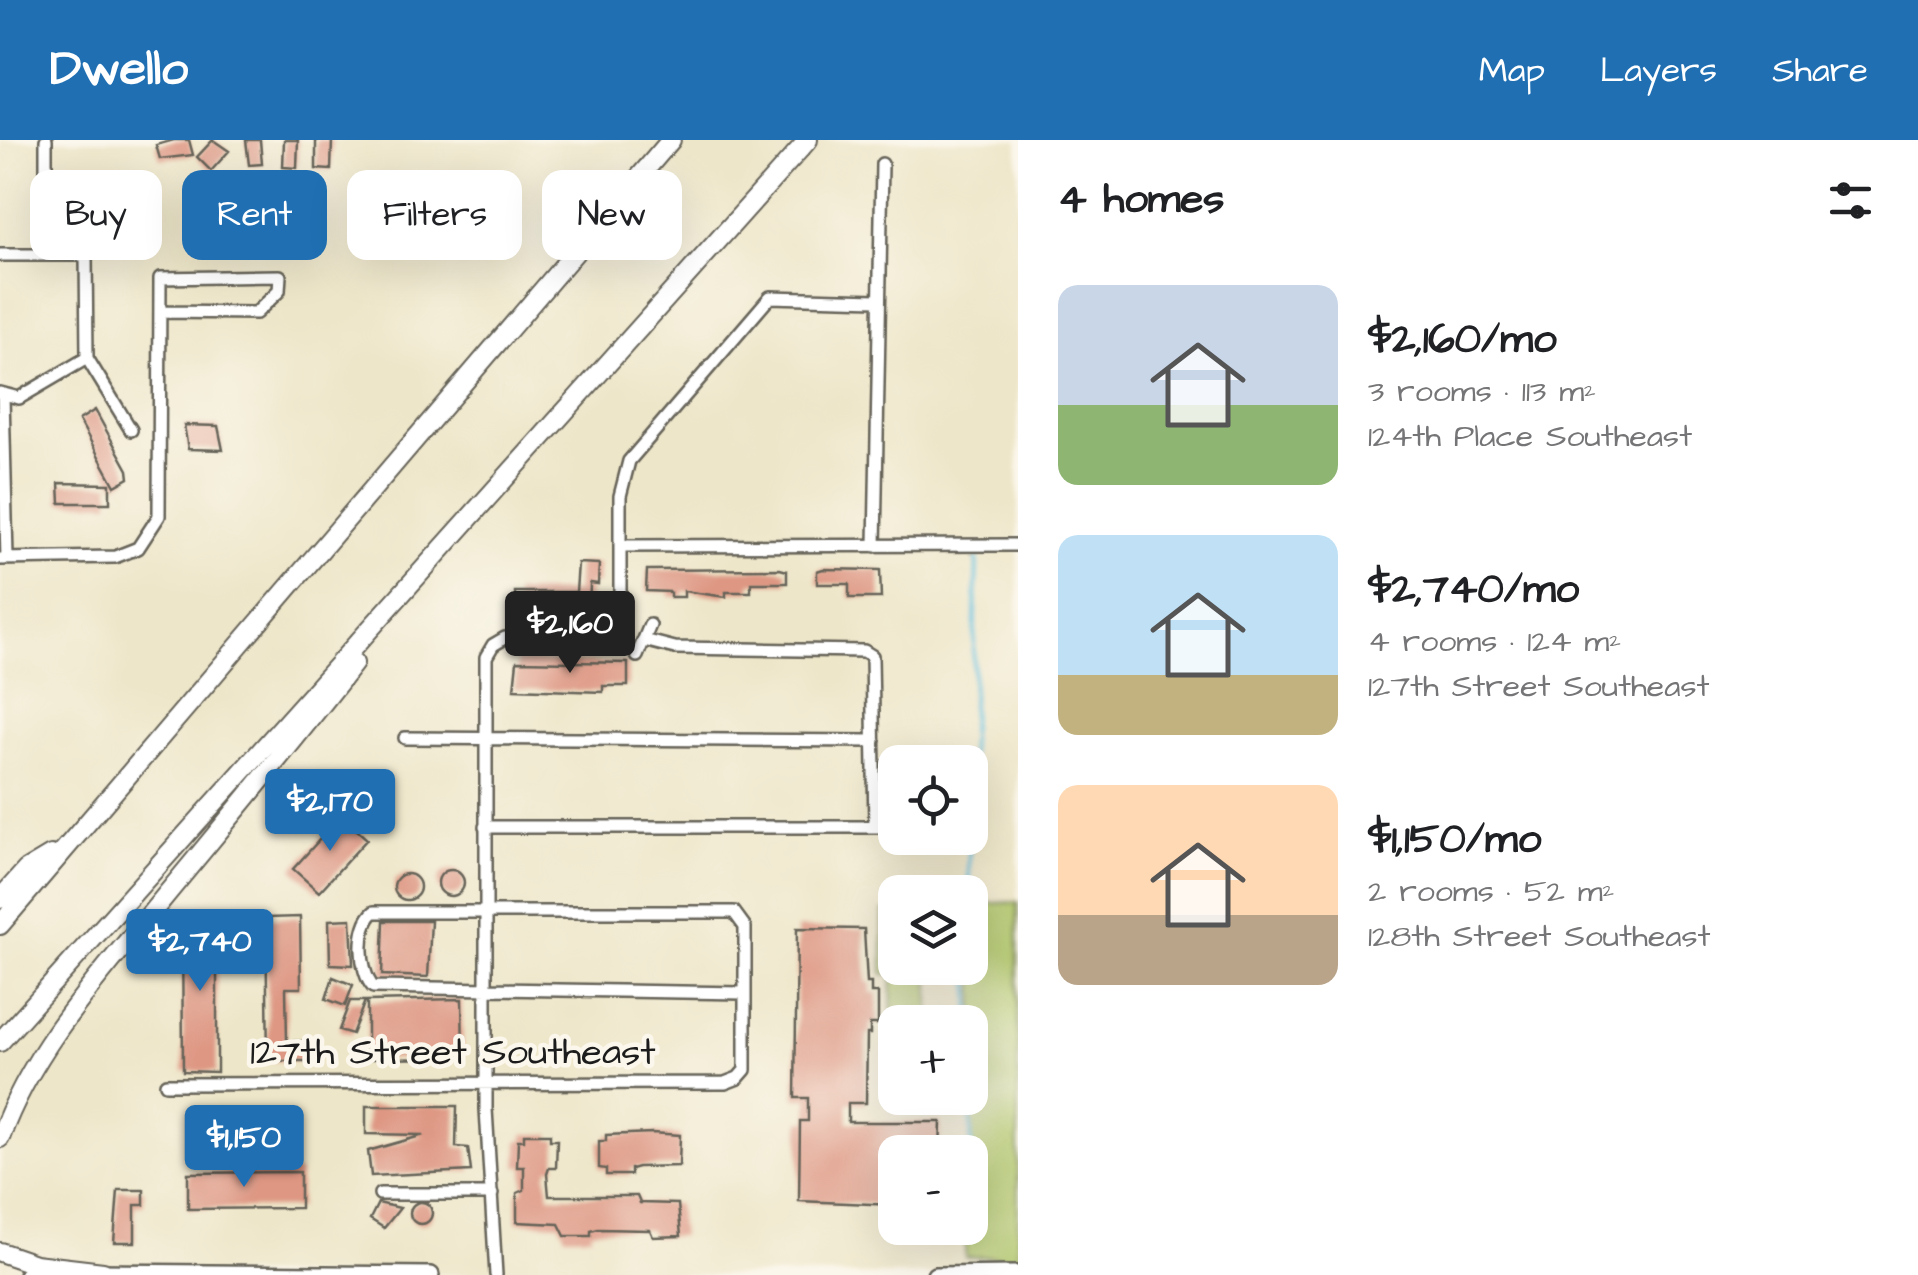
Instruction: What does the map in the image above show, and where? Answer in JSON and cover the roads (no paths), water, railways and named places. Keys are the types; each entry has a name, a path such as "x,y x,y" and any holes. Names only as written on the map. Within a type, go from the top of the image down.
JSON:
{"highway":[{"path":"0,925 671,140"},
{"path":"0,1042 808,140"},
{"path":"0,1138 33,1066 65,1018 278,762 429,563"},
{"path":"0,898 26,870 65,847"},
{"path":"0,1252 35,1264 104,1272"}],"main road":[{"path":"935,1275 1018,1274"},
{"path":"27,1275 431,1275"}],"street":[{"path":"46,140 46,170"},
{"path":"875,546 882,164"},
{"path":"0,255 86,255 88,358 132,430"},
{"path":"88,358 19,398 2,394 4,558 115,558 138,548 159,516 160,278 280,276 279,291 256,313 160,312"},
{"path":"496,1275 486,1084 486,657 492,645 505,638 612,634 622,614 620,496 629,462 770,298 877,300"},
{"path":"622,546 1018,545"},
{"path":"637,656 650,625"},
{"path":"486,827 875,827 875,665 864,651 675,648 644,640"},
{"path":"405,738 874,740"},
{"path":"374,912 486,912 734,912 745,926 744,993 373,986 364,973 364,926 374,912"},
{"name":"127th Street Southeast","path":"166,1084 725,1083 745,1070 744,993"},
{"path":"380,1194 492,1194"}],"waterway":[{"path":"971,745 977,559"},
{"path":"969,855 969,875"},
{"path":"970,985 971,1135"}]}
